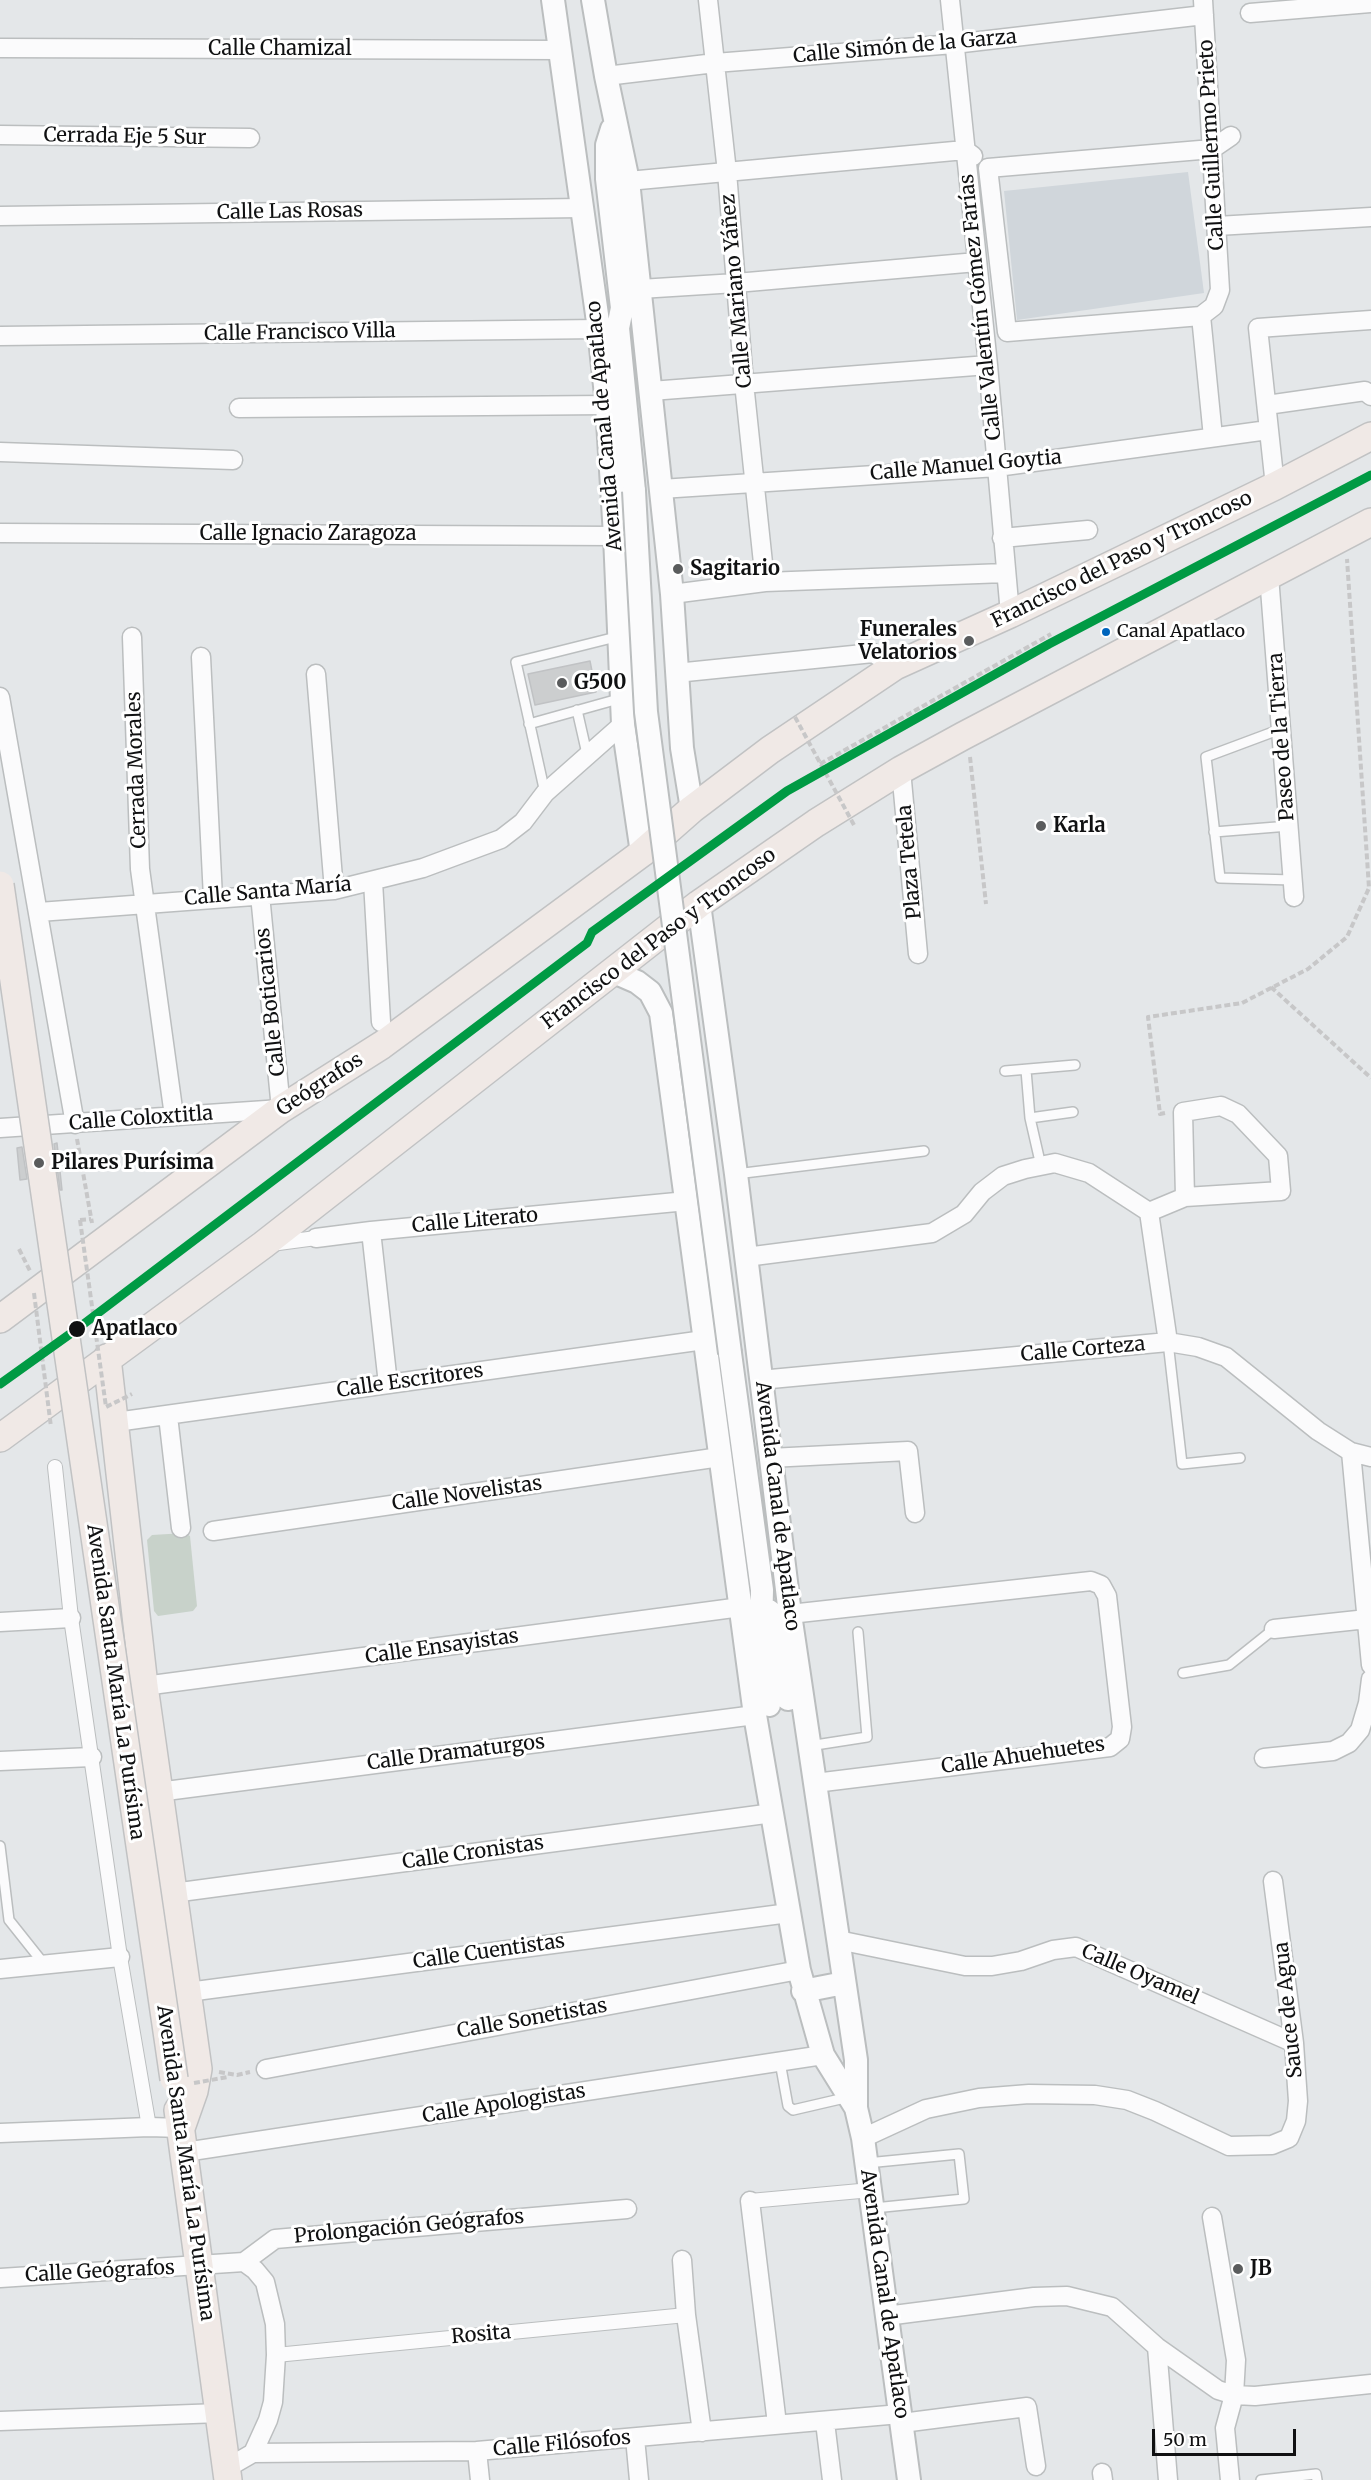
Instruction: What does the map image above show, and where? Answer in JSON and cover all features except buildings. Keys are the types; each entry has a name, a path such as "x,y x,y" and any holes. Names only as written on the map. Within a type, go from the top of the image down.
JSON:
{"main road":[{"name":"Francisco del Paso y Troncoso","path":"642,853 692,809 770,750 895,666 1010,614 1275,486 1371,436"},
{"name":"Francisco del Paso y Troncoso","path":"0,1438 263,1245 699,904 816,823 901,770 963,736 1371,522"},
{"name":"Geógrafos","path":"0,1318 281,1109 382,1045 642,853"},
{"name":"Avenida Santa María La Purísima","path":"0,885 186,2074 183,2140 227,2474"},
{"path":"107,1358 144,1686 188,1992 186,2074"}],"street":[{"name":"Avenida Canal de Apatlaco","path":"553,0 581,208 609,328 607,405 622,698 642,853"},
{"path":"593,0 614,120 628,181 662,489 672,594 682,748 692,809"},
{"name":"Calle Mariano Yáñez","path":"708,0 727,172 744,383 765,582"},
{"name":"Calle Valentín Gómez Farías","path":"950,0 988,365 1010,614"},
{"path":"1250,14 1371,3"},
{"name":"Calle Simón de la Garza","path":"606,76 715,63 954,44 1203,7"},
{"name":"Calle Guillermo Prieto","path":"1201,316 1214,306 1220,290 1203,7"},
{"name":"Calle Chamizal","path":"0,48 561,50"},
{"path":"609,328 622,308 607,178 607,145 614,120"},
{"name":"Cerrada Eje 5 Sur","path":"0,135 250,138"},
{"path":"628,181 966,150 988,168 1212,149 1231,136"},
{"path":"573,141 589,181 610,310 609,328 634,490 646,712 762,1590 760,1632 772,1732 764,1766"},
{"name":"Calle Valentín Gómez Farías","path":"988,168 1007,332 1201,316"},
{"name":"Calle Las Rosas","path":"0,216 581,208"},
{"path":"1217,226 1371,217"},
{"path":"640,289 736,283 977,261"},
{"path":"1201,316 1213,437"},
{"path":"1275,486 1258,328 1371,320"},
{"name":"Calle Francisco Villa","path":"0,336 609,328"},
{"path":"651,391 988,365"},
{"path":"1267,405 1365,392 1371,396"},
{"path":"239,408 607,405"},
{"name":"Calle Manuel Goytia","path":"662,489 997,467 1268,430"},
{"path":"0,452 233,460"},
{"path":"1002,538 1088,530"},
{"name":"Calle Ignacio Zaragoza","path":"0,533 615,536"},
{"path":"672,594 765,582 1005,573"},
{"name":"Paseo de la Tierra","path":"1269,576 1293,888"},
{"name":"Cerrada Morales","path":"132,637 140,869 174,1116"},
{"path":"676,673 873,652 895,666"},
{"path":"201,657 213,898"},
{"path":"316,674 334,890"},
{"path":"0,698 75,1124"},
{"path":"625,732 636,755 647,762 657,764 670,761 678,755 682,748"},
{"name":"Calle Santa María","path":"39,912 334,890 423,868 501,839 523,822 545,793 587,754 625,732"},
{"name":"Plaza Tetela","path":"901,770 918,954"},
{"path":"373,882 381,1022"},
{"name":"Calle Boticarios","path":"260,895 281,1109"},
{"name":"Avenida Canal de Apatlaco","path":"699,904 736,1174 790,1614 856,2060 852,2102"},
{"name":"Avenida Canal de Apatlaco","path":"614,972 637,982 650,992 662,1013 755,1715 801,1981 823,2055 852,2102 863,2138 909,2480"},
{"path":"668,1056 679,1040 692,1035 718,1041"},
{"path":"1149,1212 1185,1197 1281,1191 1278,1156 1238,1114 1221,1106 1183,1112 1185,1197"},
{"name":"Calle Coloxtitla","path":"0,1128 281,1109"},
{"path":"746,1257 932,1233 964,1214 982,1192 1003,1176 1025,1168 1055,1163 1089,1173 1149,1212 1168,1342"},
{"name":"Calle Literato","path":"263,1245 371,1231 687,1201"},
{"path":"371,1231 388,1384"},
{"name":"Calle Escritores","path":"116,1422 704,1340"},
{"name":"Calle Corteza","path":"760,1380 1168,1342 1198,1347 1226,1357 1318,1431 1351,1452 1371,1457"},
{"path":"168,1416 181,1528"},
{"path":"770,1458 908,1451 915,1514"},
{"path":"1351,1452 1371,1665"},
{"name":"Calle Novelistas","path":"213,1531 720,1457"},
{"path":"56,1467 71,1618 120,1957 149,2127"},
{"name":"Calle Ahuehuetes","path":"790,1614 1091,1581 1101,1585 1107,1596 1122,1727 1120,1739 1110,1747 814,1778"},
{"path":"762,1590 775,1628 797,1754 814,1778"},
{"name":"Calle Ensayistas","path":"144,1686 741,1607"},
{"path":"0,1622 71,1618"},
{"path":"1274,1629 1367,1619"},
{"path":"1264,1758 1333,1751 1350,1743 1360,1730 1368,1703 1371,1679"},
{"name":"Calle Dramaturgos","path":"158,1792 755,1715"},
{"path":"0,1761 92,1757"},
{"name":"Calle Cronistas","path":"173,1893 772,1812"},
{"name":"Sauce de Agua","path":"863,2138 926,2109 979,2098 1029,2094 1095,2095 1127,2100 1155,2110 1229,2146 1272,2145 1288,2138 1296,2121 1298,2101 1294,2043 1273,1881"},
{"name":"Calle Cuentistas","path":"188,1992 789,1912"},
{"name":"Calle Oyamel","path":"838,1940 965,1966 992,1966 1021,1961 1053,1950 1076,1947 1294,2043"},
{"path":"0,1968 120,1957"},
{"path":"801,1981 844,1983"},
{"name":"Calle Sonetistas","path":"266,2068 801,1981"},
{"name":"Calle Apologistas","path":"0,2133 149,2127 183,2140 823,2055"},
{"path":"777,2424 750,2201 872,2199"},
{"name":"Prolongación Geógrafos","path":"244,2262 275,2239 627,2209"},
{"path":"1212,2217 1236,2360 1234,2395 1225,2427 1230,2480"},
{"path":"682,2260 686,2316 702,2432"},
{"path":"200,2266 244,2262 265,2282 275,2324 273,2402 268,2420 253,2453"},
{"name":"Calle Geógrafos","path":"0,2278 200,2266"},
{"path":"886,2316 1034,2297 1067,2296 1112,2307 1157,2347 1218,2390 1234,2395 1255,2396 1371,2384"},
{"name":"Rosita","path":"276,2355 686,2316"},
{"path":"1157,2347 1168,2480"},
{"name":"Calle Filósofos","path":"227,2474 253,2453 477,2451 777,2424 901,2419 1027,2407 1036,2466"},
{"path":"0,2421 220,2413"},
{"path":"825,2422 832,2480"},
{"path":"635,2438 639,2480"},
{"path":"477,2451 480,2480"}],"lane":[{"path":"545,793 516,662 620,636"},
{"path":"530,723 622,698"},
{"path":"577,710 587,754"},
{"path":"1281,729 1206,757 1220,878 1293,888"},
{"path":"1214,832 1289,826"},
{"path":"1005,1071 1075,1065"},
{"path":"1026,1070 1030,1118 1041,1166"},
{"path":"1030,1118 1073,1112"},
{"path":"736,1174 924,1151"},
{"path":"1168,1342 1182,1464 1240,1458"},
{"path":"1183,1673 1228,1665 1274,1629"},
{"path":"809,1746 867,1737 858,1632"},
{"path":"0,1846 9,1920 44,1964"},
{"path":"780,2061 788,2106 793,2110 852,2102"},
{"path":"867,2163 959,2154 964,2199 872,2199"},
{"path":"1261,2480 1316,2474 1317,2480"}],"path":[{"path":"820,764 1052,634"},
{"path":"795,717 854,825"},
{"path":"963,736 970,757 986,904"},
{"path":"1271,987 1371,1078"},
{"path":"75,1124 96,1248"},
{"path":"91,1219 80,1220 106,1407 132,1394"},
{"path":"19,1249 30,1272"},
{"path":"33,1284 51,1426"},
{"path":"228,2077 266,2068"},
{"path":"186,2074 237,2075"}],"shaded area":[{"path":"1188,172 1204,293 1017,320 1004,191"},
{"path":"185,1533 190,1536 197,1606 193,1611 158,1616 154,1611 147,1540 152,1535"}],"transit line":[{"path":"0,1384 77,1329 587,943 592,932 787,791 1049,644 1371,475"}],"place":[{"name":"Sagitario","path":"678,569"},
{"name":"Canal Apatlaco","path":"1106,632"},
{"name":"Funerales Velatorios","path":"969,641"},
{"name":"G500","path":"562,683"},
{"name":"Karla","path":"1041,826"},
{"name":"Pilares Purísima","path":"39,1163"},
{"name":"Apatlaco","path":"77,1329"},
{"name":"JB","path":"1238,2269"}]}
